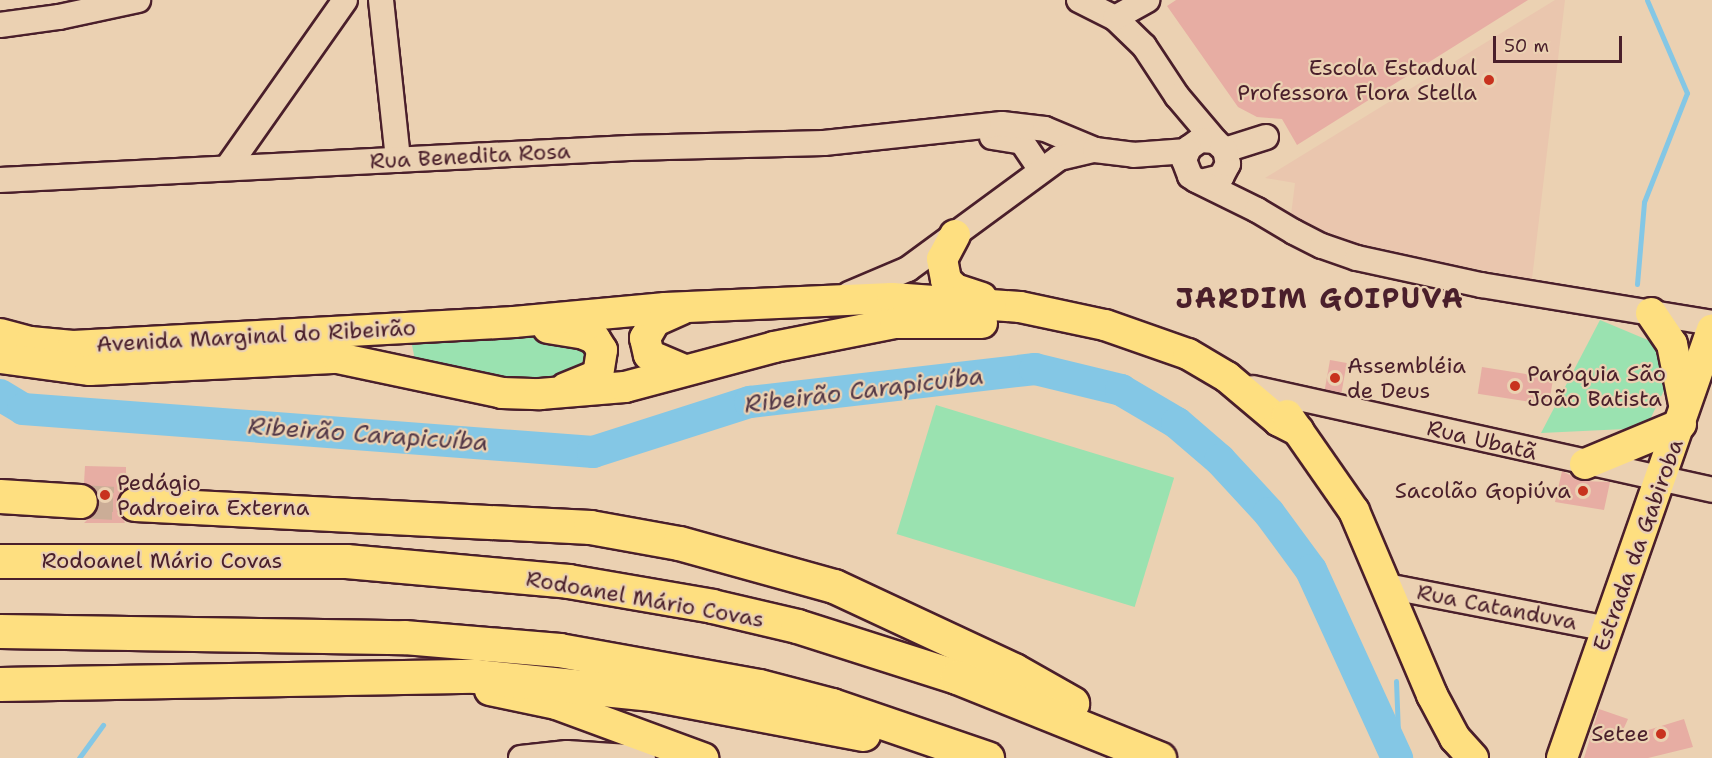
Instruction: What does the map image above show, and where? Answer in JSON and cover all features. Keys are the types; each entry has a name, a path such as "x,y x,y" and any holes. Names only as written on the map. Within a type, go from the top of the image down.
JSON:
{"highway":[{"path":"0,496 80,501"},
{"path":"135,504 590,528 679,543 834,586 1014,670 1167,758"},
{"name":"Rodoanel Mário Covas","path":"0,561 346,561 579,583 712,606 797,626 957,677 1159,758"},
{"path":"0,631 404,637 559,650 759,686 832,705 984,757"},
{"path":"0,684 395,680 476,676 640,693 984,757"}],"main road":[{"name":"Avenida Marginal do Ribeirão","path":"953,236 942,259 946,280 967,295 1105,325 1162,346"},
{"name":"Avenida Marginal do Ribeirão","path":"0,334 30,342 73,346 514,322 688,307 813,304 892,298 1020,307"},
{"name":"Avenida Marginal do Ribeirão","path":"688,369 717,350 787,329 851,319 892,298"},
{"name":"Avenida Marginal do Ribeirão","path":"688,307 655,321 645,338 649,355 688,369"},
{"path":"1585,464 1683,419 1679,367 1672,344 1651,313"},
{"name":"Avenida Marginal do Ribeirão","path":"514,322 584,334 595,339 603,350 603,363 594,379 540,394"},
{"name":"Avenida Marginal do Ribeirão","path":"0,358 90,370 338,358 502,393 540,394 599,392 688,369 895,323 1061,326 1162,346"},
{"name":"Estrada da Gabiroba","path":"1562,758 1683,419 1712,330"},
{"path":"1162,346 1188,354 1240,383 1287,415 1354,511 1387,585 1431,695 1455,738 1473,758"},
{"path":"395,680 504,692 556,705 703,758"}],"street":[{"path":"0,24 57,9 138,0"},
{"path":"227,168 345,0"},
{"path":"381,0 398,160"},
{"path":"1079,0 1115,18 1144,46 1177,96 1222,149 1257,210"},
{"path":"1115,18 1148,0"},
{"path":"1177,96 1188,149 1184,160 1196,179 1221,177 1222,149"},
{"name":"Rua Benedita Rosa","path":"0,180 629,148 824,143 940,130 1029,126 1095,150 1133,155 1196,179 1294,232 1357,258 1481,285 1712,323"},
{"name":"Rua Benedita Rosa","path":"940,130 1022,142 1040,169 1059,158 1095,150"},
{"path":"1188,149 1200,140 1222,149 1266,137"},
{"name":"Rua Benedita Rosa","path":"1133,155 1188,149"},
{"path":"813,304 881,283 908,269 1040,169"},
{"name":"Avenida Marginal do Ribeirão","path":"892,298 953,236"},
{"name":"Rua Ubatã","path":"1240,383 1322,406 1453,431 1585,464 1712,490"},
{"path":"1301,434 1322,406"},
{"name":"Rua Catanduva","path":"1387,585 1608,629"},
{"path":"521,758 567,753 644,758"}],"shaded area":[{"name":"Escola Estadual Professora Flora Stella","path":"1555,0 1565,0 1532,279 1346,245 1291,215 1295,183 1265,178"}],"green space":[{"path":"1600,320 1662,346 1667,384 1646,428 1541,433"},
{"path":"534,335 588,347 588,371 531,383 484,376 415,360 411,340"},
{"path":"936,405 1174,478 1135,607 897,534"}],"building":[{"path":"1176,0 1528,0 1297,145 1282,119 1257,117 1238,107 1167,6"},
{"name":"Assembléia de Deus","path":"1330,360 1347,363 1342,392 1325,390"},
{"name":"Paróquia São João Batista","path":"1482,367 1553,378 1549,405 1478,394"},
{"name":"Pedágio Padroeira Externa","path":"85,466 126,467 126,488 116,504 125,523 84,523 95,512 99,502 96,492 84,483"},
{"name":"Sacolão Gopiúva","path":"1562,471 1582,481 1610,482 1604,510 1555,502"},
{"name":"Setee","path":"1599,709 1628,719 1619,739 1684,719 1693,747 1648,758 1584,758"}],"waterway":[{"path":"1637,284 1644,202 1687,93 1647,0"},
{"name":"Ribeirão Carapicuíba","path":"0,395 23,409 593,452 750,402 1035,369 1121,390 1177,423 1220,460 1269,513 1311,570 1397,758"},
{"path":"1396,681 1399,758"},
{"path":"79,758 103,725"}],"tunnel":[{"path":"80,501 135,504"}],"place":[{"name":"Escola Estadual Professora Flora Stella","path":"1489,80"},
{"name":"Assembléia de Deus","path":"1335,378"},
{"name":"Paróquia São João Batista","path":"1515,386"},
{"name":"Sacolão Gopiúva","path":"1583,491"},
{"name":"Pedágio Padroeira Externa","path":"105,495"},
{"name":"Setee","path":"1661,734"}],"district":[{"name":"JARDIM GOIPUVA","path":"1320,298"}]}
